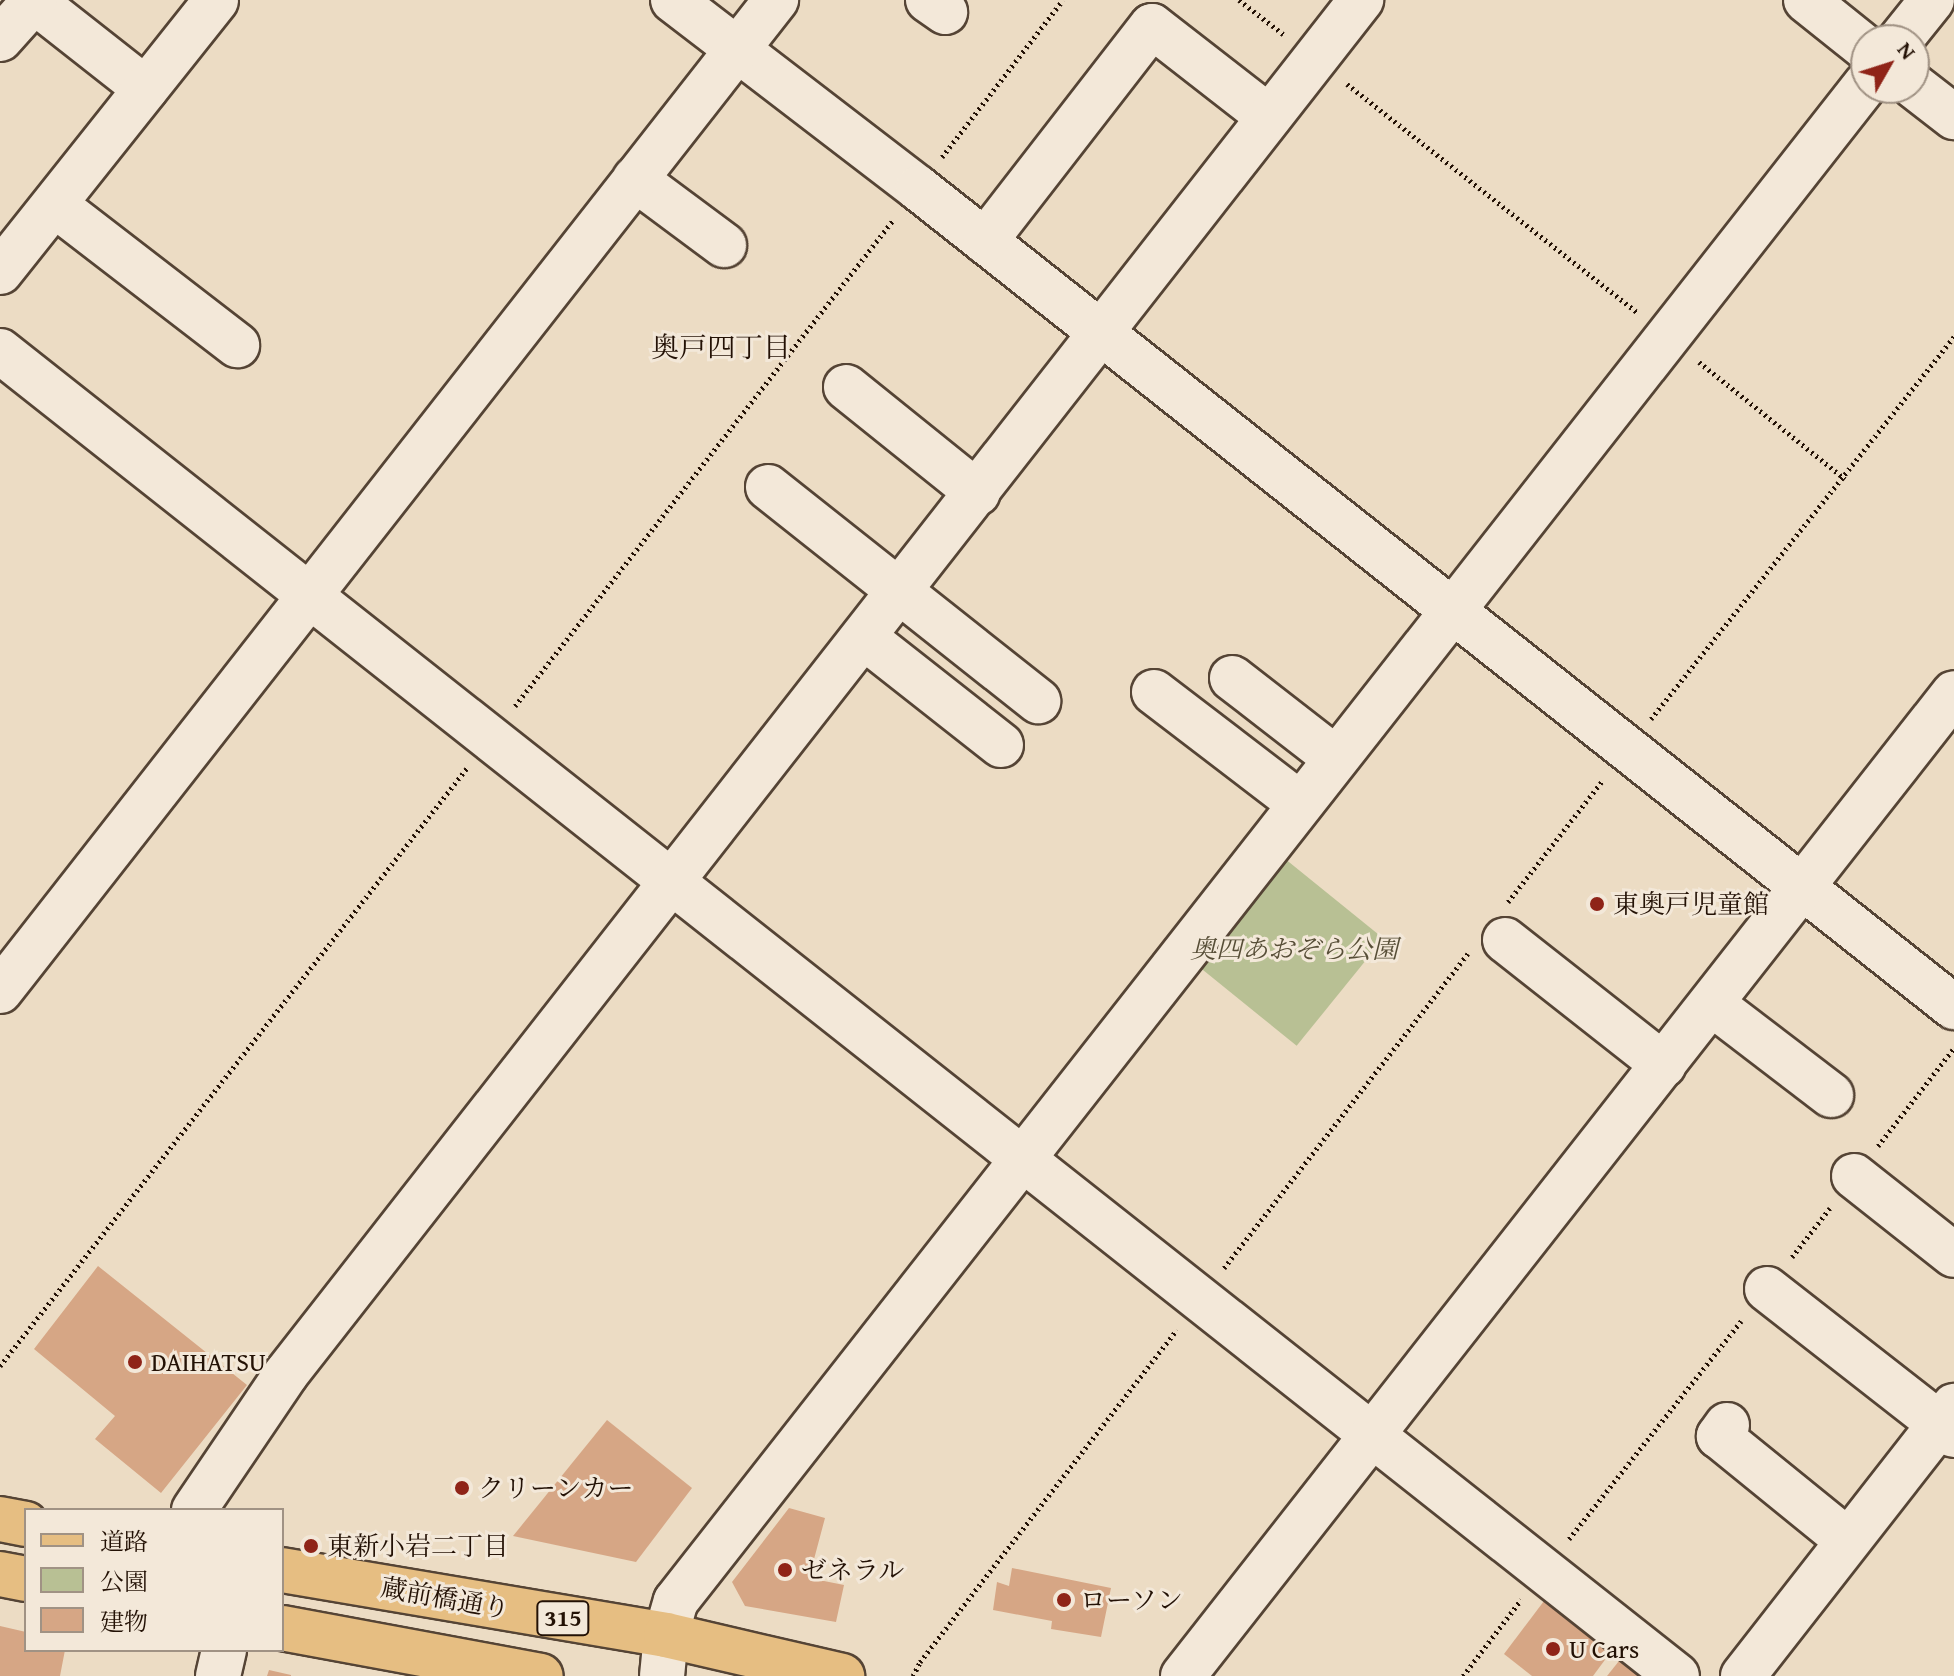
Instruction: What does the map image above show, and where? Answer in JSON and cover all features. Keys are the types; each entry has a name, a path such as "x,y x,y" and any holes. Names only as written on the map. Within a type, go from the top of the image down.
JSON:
{"main road":[{"path":"0,1519 24,1524"},
{"name":"蔵前橋通り","path":"284,1570 664,1656 842,1676"},
{"path":"0,1574 24,1579"},
{"name":"315","path":"284,1628 541,1676"}],"street":[{"path":"0,39 35,0 146,89"},
{"path":"0,272 216,0"},
{"path":"673,0 918,188 1954,1007"},
{"path":"8,964 307,594 776,0"},
{"path":"195,1508 286,1374 902,591 1361,0"},
{"path":"1806,0 1850,35"},
{"path":"1913,24 1932,0"},
{"path":"985,241 1152,26 1269,117"},
{"path":"1930,98 1954,117"},
{"path":"664,1656 676,1601 1850,104"},
{"path":"635,179 724,245"},
{"path":"55,205 237,345"},
{"path":"0,351 1677,1676"},
{"path":"846,387 978,493"},
{"path":"768,487 1038,701"},
{"path":"865,638 1001,745"},
{"path":"1232,678 1335,758"},
{"path":"1154,692 1299,803"},
{"path":"1183,1676 1954,693"},
{"path":"1494,932 1664,1065"},
{"path":"1712,1004 1831,1095"},
{"path":"1854,1176 1954,1255"},
{"path":"1743,1676 1848,1541 1949,1421 1767,1289"},
{"path":"1727,1425 1719,1436 1848,1541"},
{"path":"218,1676 224,1652"}],"path":[{"path":"0,1366 1063,0"},
{"path":"1239,0 1845,479"},
{"path":"913,1676 920,1662 1201,1299 1494,932 1628,748 1845,479 1954,337"},
{"path":"1463,1676 1954,1048"}],"green space":[{"name":"奥四あおぞら公園","path":"1284,858 1383,939 1297,1046 1197,965"}],"building":[{"path":"98,1266 247,1385 161,1493 95,1439 115,1416 34,1349"},
{"path":"607,1420 692,1488 636,1562 513,1536"},
{"path":"789,1508 825,1518 809,1578 844,1585 836,1622 745,1606 732,1582"},
{"path":"1012,1568 1111,1588 1101,1637 1051,1629 1052,1621 993,1610 997,1582 1009,1586"},
{"path":"1544,1601 1610,1653 1593,1676 1532,1676 1504,1654"},
{"path":"0,1626 24,1632 24,1652 65,1652 60,1676 0,1676"},
{"path":"1623,1656 1647,1676 1607,1676"},
{"path":"269,1670 291,1675 291,1676 267,1676"}],"place":[{"name":"東奥戸児童館","path":"1597,904"},
{"name":"DAIHATSU","path":"135,1362"},
{"name":"クリーンカー","path":"462,1488"},
{"name":"東新小岩二丁目","path":"311,1546"},
{"name":"ゼネラル","path":"785,1570"},
{"name":"ローソン","path":"1064,1600"},
{"name":"U Cars","path":"1553,1649"}],"district":[{"name":"奥戸四丁目","path":"721,347"}]}
